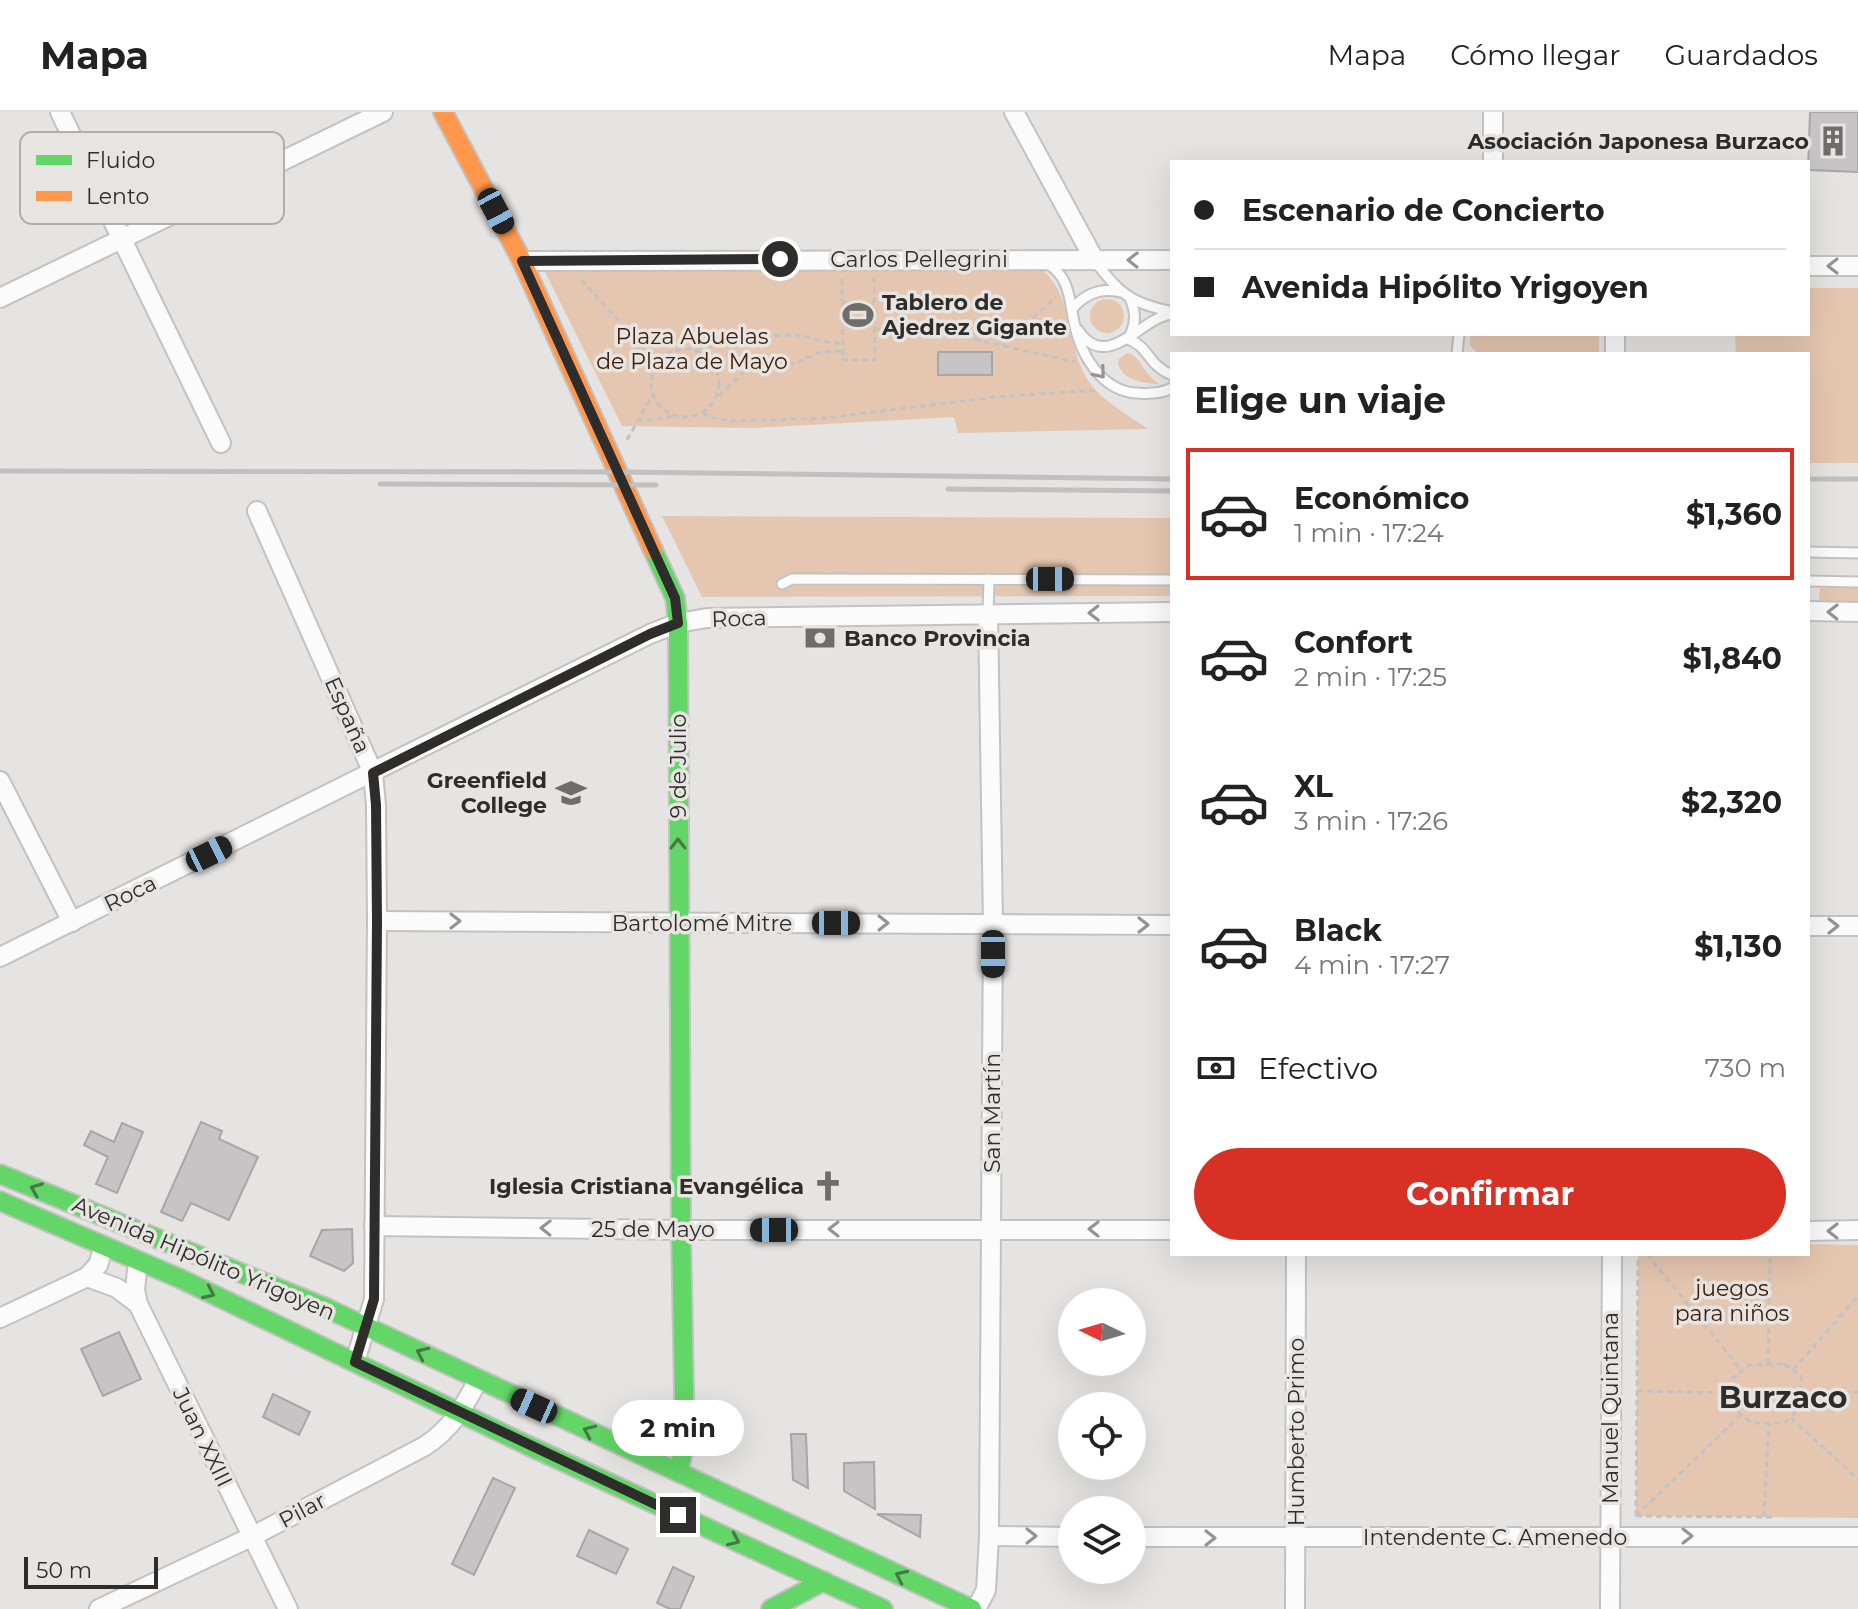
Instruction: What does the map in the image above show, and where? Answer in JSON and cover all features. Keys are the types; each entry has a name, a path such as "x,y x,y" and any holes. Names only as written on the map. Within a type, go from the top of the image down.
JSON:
{"main road":[{"name":"9 de Julio","path":"443,112 522,261 675,598 678,623 678,922 685,1445 678,1471"},
{"name":"Avenida Hipólito Yrigoyen","path":"0,1174 324,1307 974,1609"},
{"name":"Avenida Hipólito Yrigoyen","path":"0,1201 308,1338 883,1609"},
{"path":"778,1560 800,1602"},
{"path":"771,1609 800,1602 824,1581"}],"street":[{"path":"60,112 70,132"},
{"path":"284,160 383,112"},
{"path":"1014,112 1094,259"},
{"path":"1493,112 1493,160"},
{"path":"116,224 221,443"},
{"path":"0,298 154,224"},
{"name":"Carlos Pellegrini","path":"522,261 1170,260"},
{"path":"1810,266 1858,266"},
{"name":"España","path":"257,511 373,773 377,921 374,1299 355,1362"},
{"path":"1810,611 1858,612"},
{"name":"Roca","path":"0,957 650,634 678,623 707,618 1170,612"},
{"name":"San Martín","path":"974,1609 986,1590 989,1536 993,924 988,614"},
{"path":"0,781 72,922"},
{"name":"Bartolomé Mitre","path":"377,921 1170,925"},
{"path":"1810,926 1858,926"},
{"name":"25 de Mayo","path":"374,1226 681,1230 1170,1230"},
{"path":"1810,1231 1858,1230"},
{"path":"0,1318 87,1277 98,1265 104,1246"},
{"name":"Humberto Primo","path":"1295,1609 1296,1256"},
{"name":"Manuel Quintana","path":"1610,1609 1612,1256"},
{"name":"Juan XXIII","path":"138,1261 135,1290 138,1304 288,1609"},
{"path":"87,1277 117,1288 138,1304"},
{"name":"Pilar","path":"99,1609 251,1537 425,1446 443,1435 461,1412 478,1380"},
{"path":"989,1536 1058,1537"},
{"name":"Intendente C. Amenedo","path":"1146,1537 1858,1537"}],"lane":[{"path":"1094,259 1120,292"},
{"path":"1040,260 1063,277 1081,345 1108,383 1131,392 1165,392 1170,389"},
{"path":"1072,309 1082,298 1108,289 1120,292 1141,305 1170,312"},
{"path":"1128,339 1135,323 1130,298"},
{"path":"1074,324 1083,338 1097,345 1112,346 1128,339 1154,319 1170,314"},
{"path":"1154,319 1145,338 1146,351 1150,361 1170,374"},
{"path":"1128,339 1139,343 1146,351"},
{"path":"1810,552 1858,553"},
{"path":"782,584 792,579 1170,580"},
{"path":"988,614 989,579"},
{"path":"1810,581 1858,582"}],"path":[{"path":"561,259 658,362"},
{"path":"842,259 843,360 875,360 874,259"},
{"path":"1003,345 1067,287"},
{"path":"842,303 874,303"},
{"path":"875,329 934,331 1093,366"},
{"path":"677,417 666,412 653,394 651,383 658,362 676,349 720,347 753,337 789,335 843,344"},
{"path":"692,349 708,357 715,365 719,376 716,399"},
{"path":"637,421 702,413 743,373 759,365 795,364 820,352 843,351"},
{"path":"702,413 731,421 826,418 995,397 1097,392 1108,383"},
{"path":"615,462 653,394"},
{"path":"1636,1516 1638,1256"},
{"path":"1649,1256 1742,1371"},
{"path":"1768,1364 1770,1256"},
{"path":"1793,1370 1858,1296"},
{"path":"1784,1364 1801,1376 1802,1407 1784,1423 1752,1423 1733,1408 1733,1378 1742,1371 1750,1365 1784,1364"},
{"path":"1637,1391 1732,1393"},
{"path":"1803,1394 1858,1392"},
{"path":"1636,1516 1742,1415"},
{"path":"1791,1418 1858,1479"},
{"path":"1764,1517 1769,1423"},
{"path":"1636,1516 1780,1517"}],"green space":[{"name":"Plaza Abuelas de Plaza de Mayo","path":"543,268 1044,271 1061,297 1078,359 1093,387 1148,429 958,433 954,417 755,428 622,426"},
{"path":"1810,288 1858,288 1858,463 1810,463 1810,352 1736,352 1735,336 1810,336"},
{"path":"1107,299 1119,304 1124,316 1119,328 1107,333 1095,328 1090,316 1095,304"},
{"path":"1470,336 1599,336 1599,352 1476,352 1470,345"},
{"path":"1127,353 1136,358 1159,384 1129,378 1118,364"},
{"path":"662,516 1170,518 1170,596 702,597"},
{"path":"1820,588 1858,588 1858,601 1819,601"},
{"name":"juegos para niños","path":"1810,1244 1858,1245 1858,1518 1636,1516 1638,1256 1810,1256"}],"building":[{"name":"Asociación Japonesa Burzaco","path":"1810,112 1858,112 1858,172 1810,170"},
{"path":"938,352 992,352 992,375 938,375"},
{"path":"201,1122 222,1131 219,1139 258,1157 229,1220 191,1203 182,1221 161,1212"},
{"path":"122,1123 143,1132 117,1193 96,1184 108,1157 84,1145 91,1131 114,1142"},
{"path":"352,1229 353,1263 344,1271 310,1256 322,1230"},
{"path":"119,1332 141,1379 103,1396 81,1349"},
{"path":"273,1394 310,1412 299,1435 263,1417"},
{"path":"791,1434 806,1434 808,1488 793,1480"},
{"path":"874,1462 875,1509 844,1491 844,1463"},
{"path":"493,1478 515,1488 474,1575 452,1564"},
{"path":"877,1514 921,1515 920,1537"},
{"path":"589,1530 628,1549 616,1574 577,1556"},
{"path":"673,1567 694,1577 680,1609 670,1609 657,1603"}],"railway":[{"path":"0,471 619,472 1170,479"},
{"path":"1810,479 1858,479"},
{"path":"380,484 656,485"},
{"path":"948,489 1170,491"}],"traffic: fast":[{"path":"653,550 675,598 678,623 685,1445 678,1471"},
{"path":"0,1174 324,1307 972,1609"},
{"path":"0,1201 181,1279 527,1445 883,1609"},
{"path":"771,1609 824,1581"}],"traffic: slow":[{"path":"443,112 522,261 653,550"}],"place":[{"name":"Asociación Japonesa Burzaco","path":"1833,141"},
{"name":"Tablero de Ajedrez Gigante","path":"858,315"},
{"name":"Banco Provincia","path":"820,638"},
{"name":"Greenfield College","path":"571,793"},
{"name":"Iglesia Cristiana Evangélica","path":"828,1186"}],"district":[{"name":"Burzaco","path":"1783,1398"}],"route":[{"path":"678,1515 355,1362 374,1299 377,921 373,773 650,634 678,623 675,598 522,261 780,259"}]}
